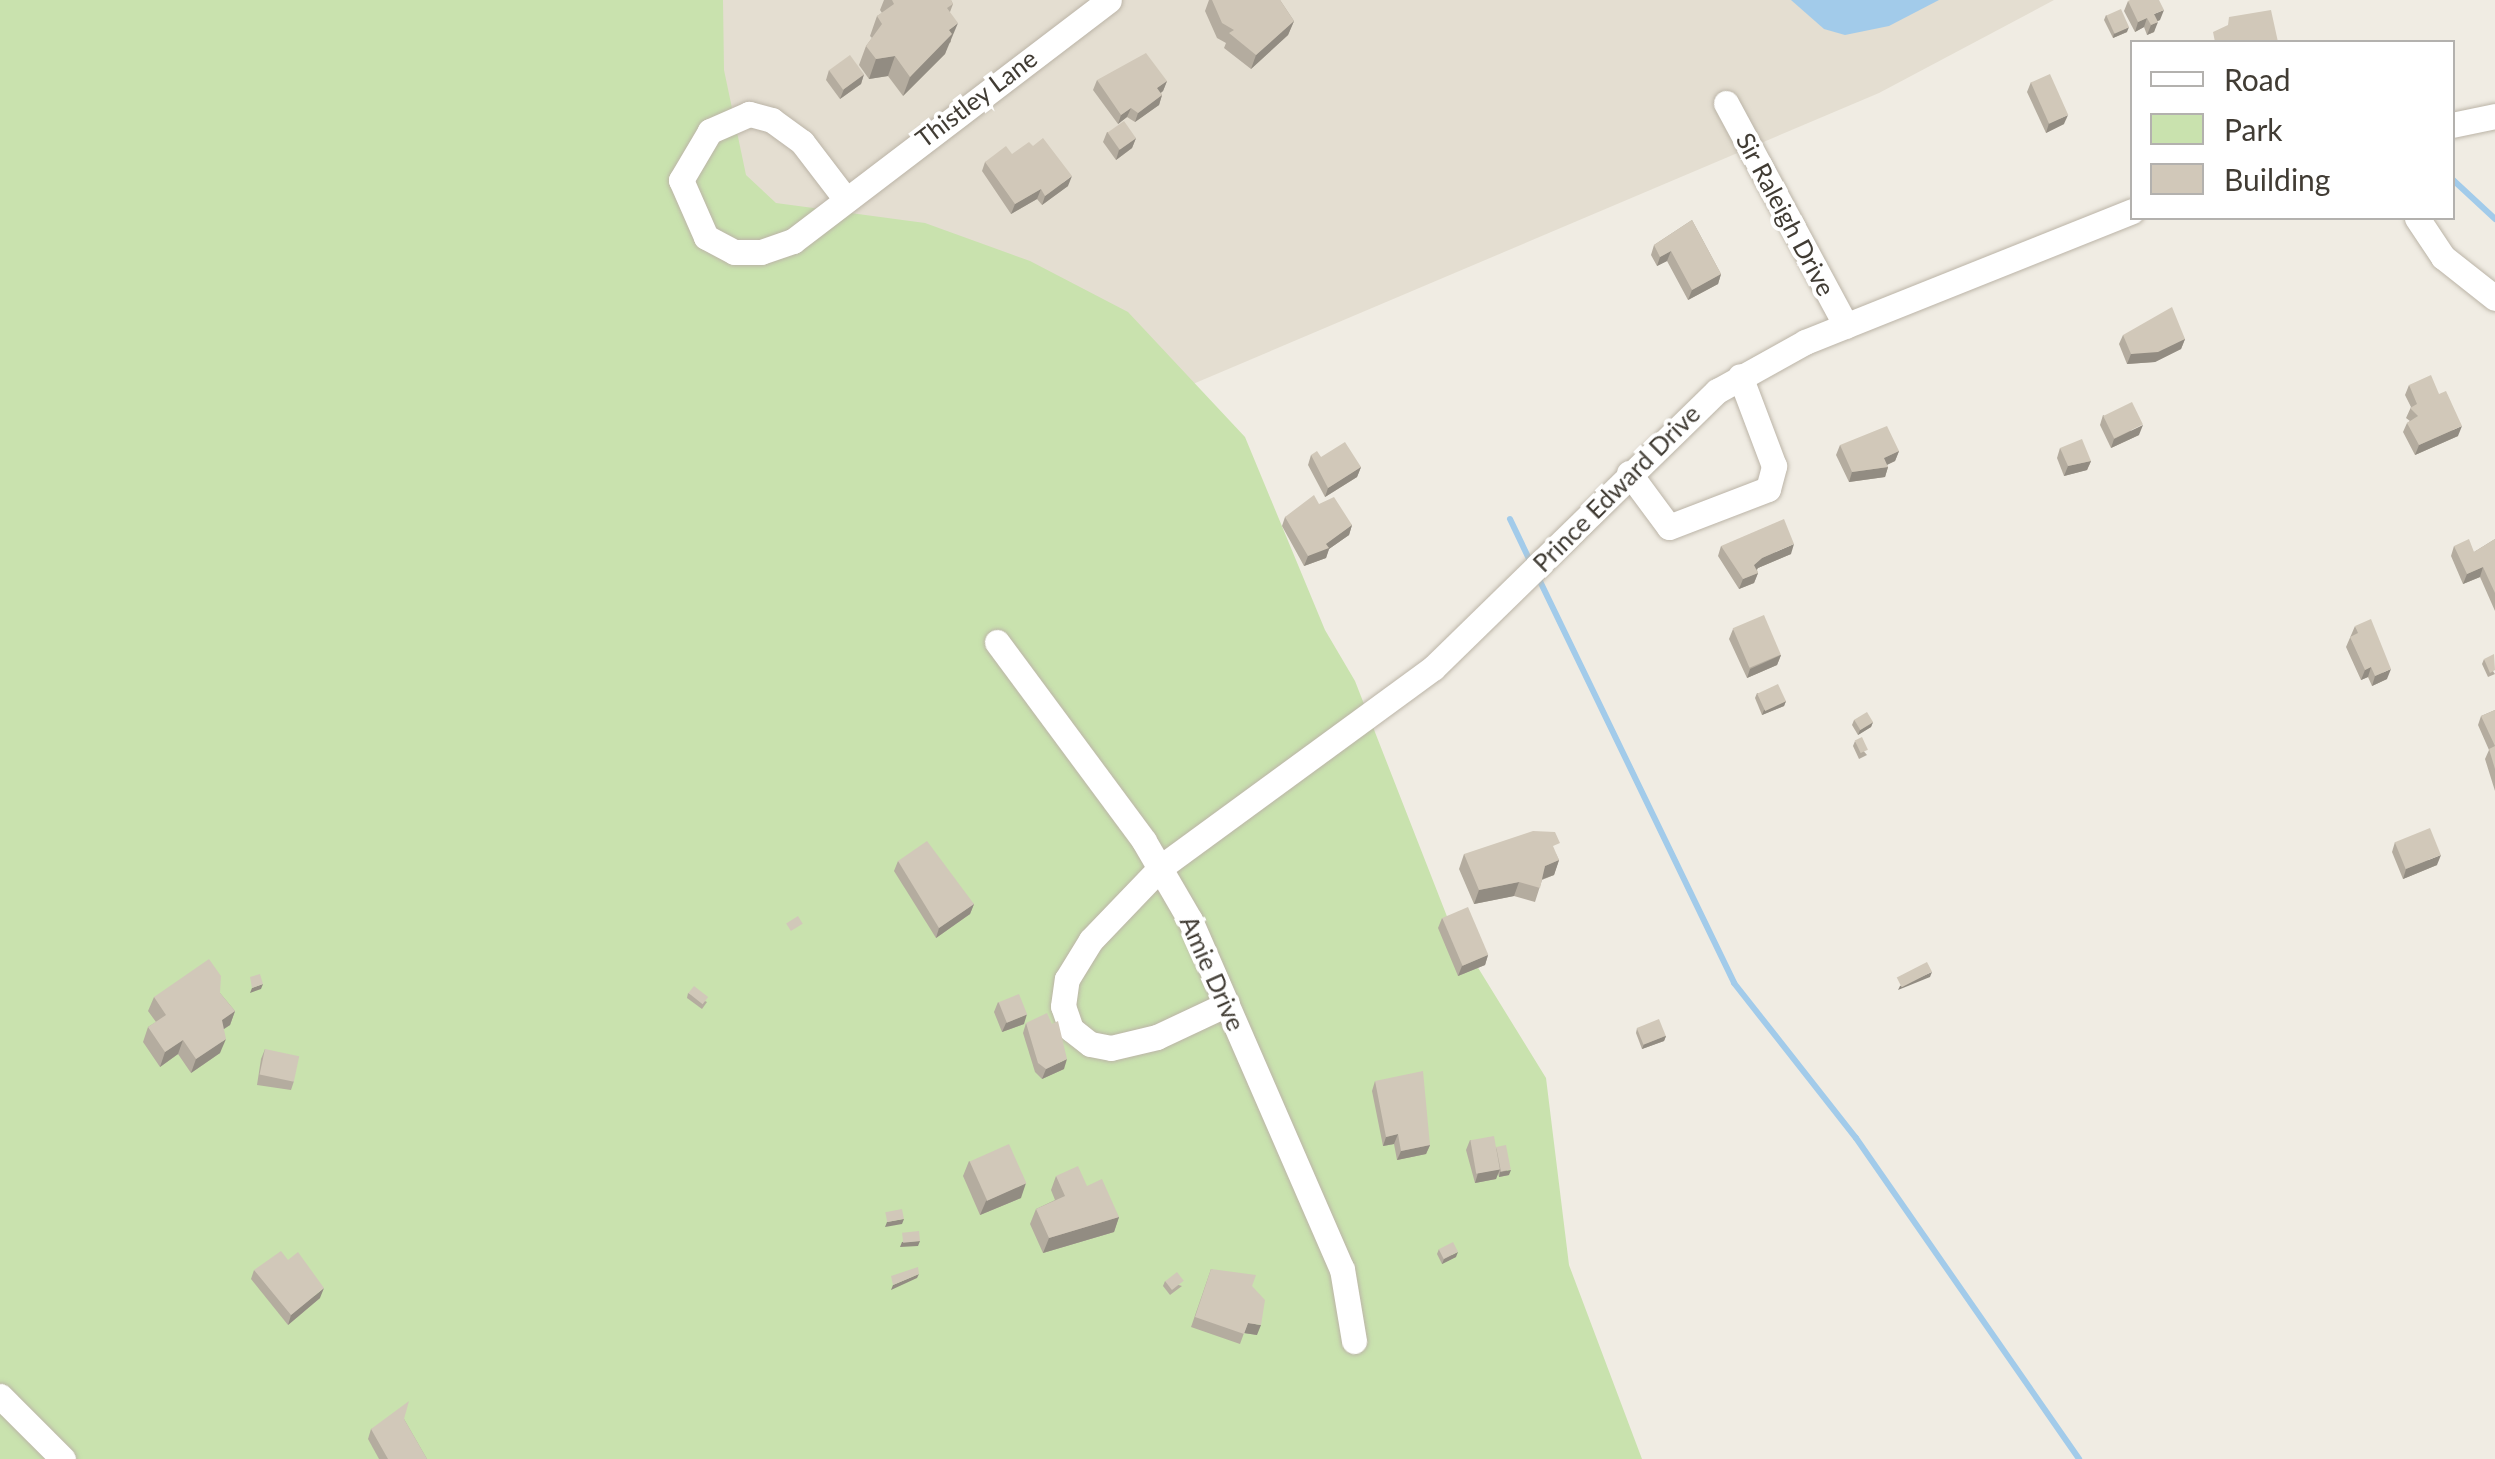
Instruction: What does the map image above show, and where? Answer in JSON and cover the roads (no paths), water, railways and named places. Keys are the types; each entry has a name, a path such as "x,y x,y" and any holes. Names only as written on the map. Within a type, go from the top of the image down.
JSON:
{"street":[{"name":"Thistley Lane","path":"844,196 802,142 772,120 748,114 710,131 681,180 706,237 734,252 762,252 793,240 844,196 1109,0"},
{"name":"Sir Raleigh Drive","path":"1726,103 1846,326"},
{"path":"2455,124 2495,116"},
{"name":"Prince Edward Drive","path":"1227,1004 1157,1037 1112,1048 1090,1044 1071,1029 1063,1006 1067,979 1091,940 1161,867 1432,668 1695,408 1740,376 1846,326 2130,212"},
{"path":"2417,220 2443,257 2495,298"},
{"path":"1629,473 1669,527 1768,489 1774,466 1740,376"},
{"name":"Amie Drive","path":"997,642 1161,867 1227,1004 1342,1270 1354,1341"},
{"path":"0,1396 63,1459"}],"water":[{"path":"1791,0 1939,0 1889,26 1845,35 1824,29"}],"waterway":[{"path":"2455,182 2495,219"},
{"path":"1510,519 1531,563"},
{"path":"1537,575 1734,983 1856,1138 2079,1459"}]}
